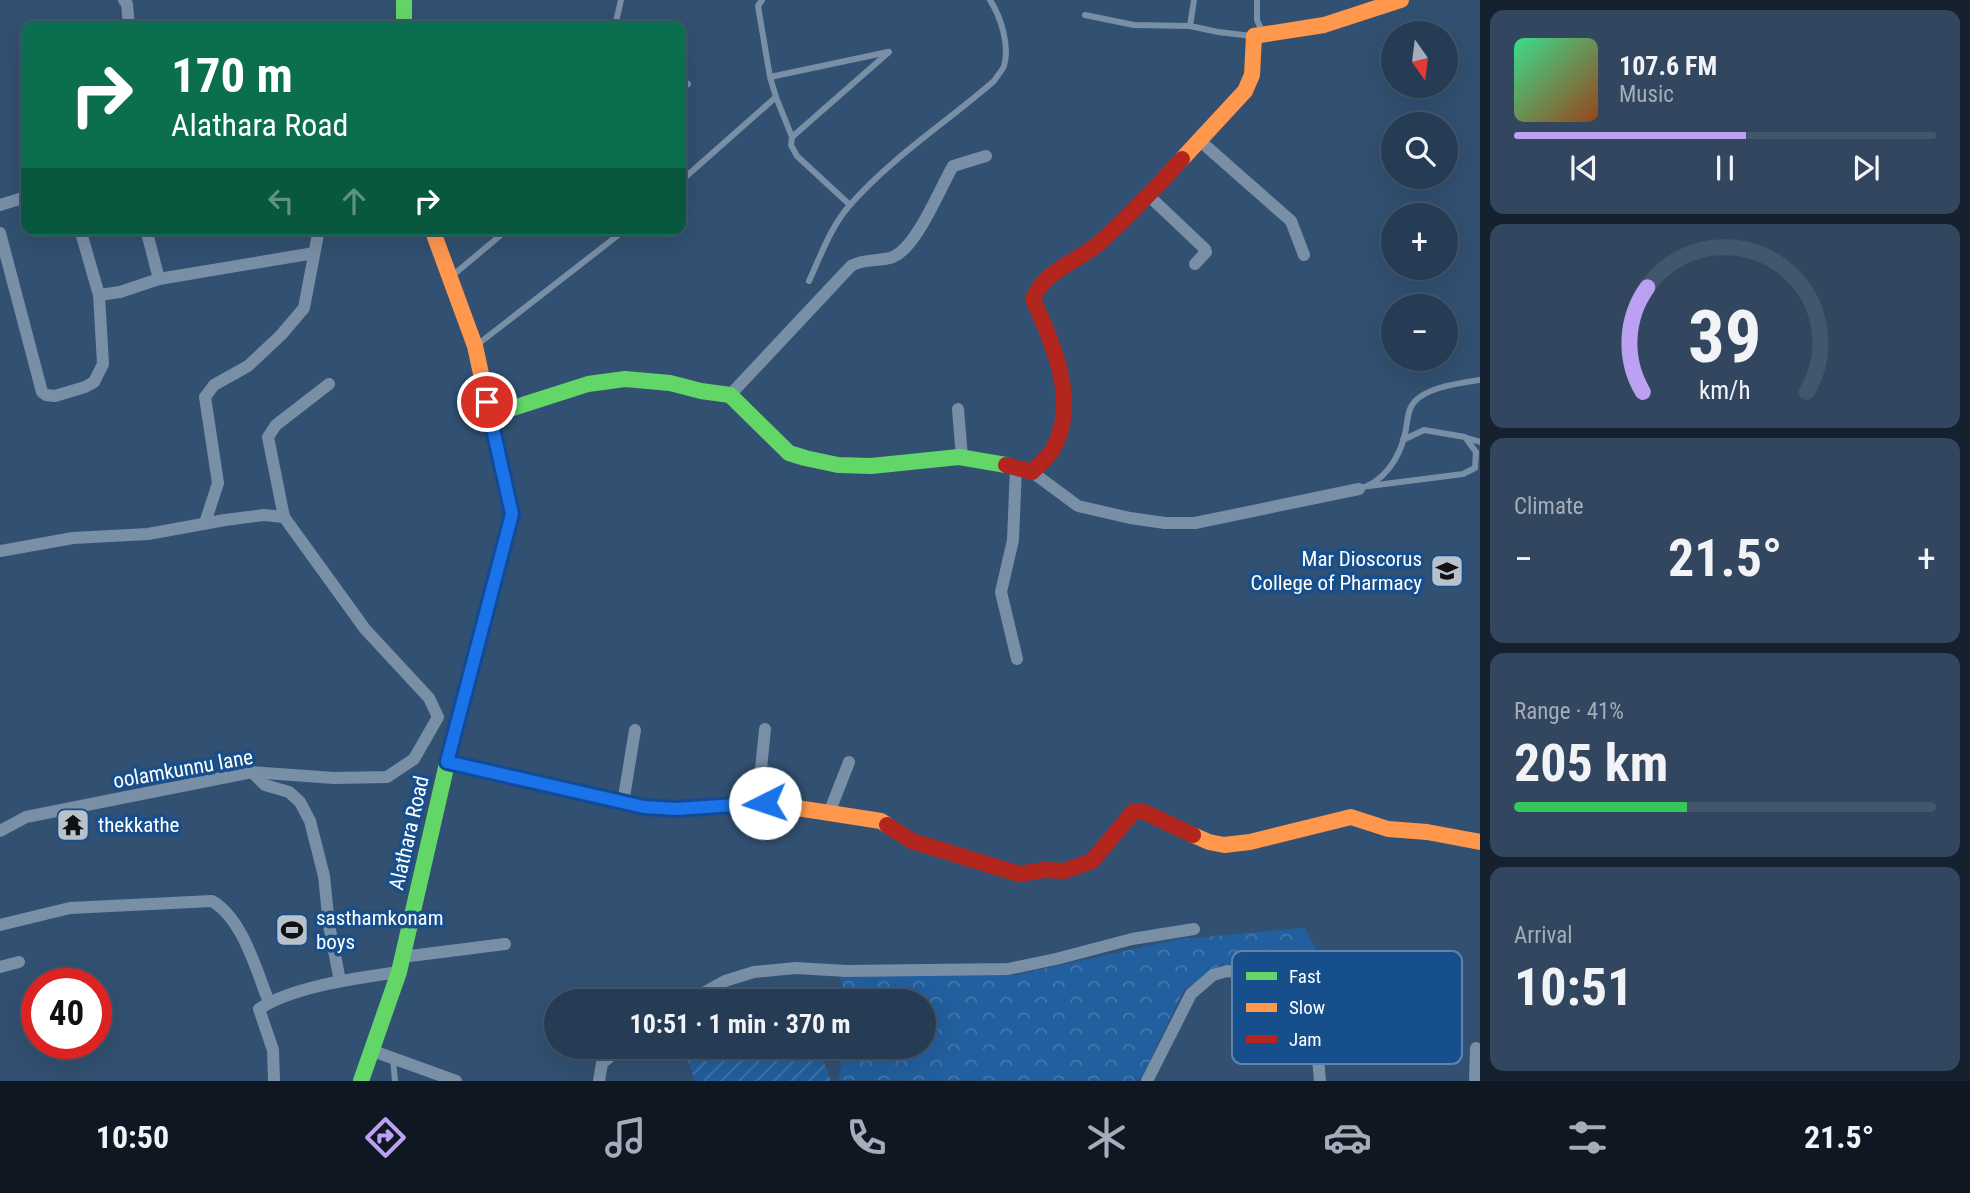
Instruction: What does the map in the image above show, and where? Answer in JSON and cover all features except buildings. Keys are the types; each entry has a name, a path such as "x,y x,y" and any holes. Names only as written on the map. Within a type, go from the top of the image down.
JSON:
{"street":[{"path":"124,0 129,21"},
{"path":"404,0 404,21"},
{"path":"1024,470 1047,460 1056,446 1065,404 1062,372 1033,299 1035,290 1041,283 1085,254 1125,220 1245,91 1252,75 1259,34 1324,25 1401,0"},
{"path":"1199,140 1292,221 1304,255"},
{"path":"730,395 851,266 863,261 894,257 906,247 939,195 953,166 986,156"},
{"path":"1149,195 1205,249 1206,252 1195,264"},
{"path":"0,205 21,199"},
{"path":"0,233 42,392 55,396 93,382 103,364 99,295 82,235"},
{"path":"148,235 159,279"},
{"path":"205,523 218,483 205,397 214,385 248,366 281,335 304,308 318,235"},
{"name":"Alathara Road","path":"361,1081 401,964 447,762 512,514 475,346 434,235"},
{"path":"99,295 120,292 159,279 314,253"},
{"path":"491,415 588,384 625,379 670,383 730,395 789,453 800,458 826,464 863,466 948,457 980,458 1024,470 1078,506 1165,523 1195,523 1364,487"},
{"path":"0,551 73,538 148,534 264,515 284,517 268,437 276,425 329,384"},
{"path":"958,409 962,457"},
{"path":"1017,659 1001,592 1013,540 1024,470"},
{"name":"oolamkunnu lane","path":"0,831 26,817 251,772 334,778 387,777 414,759 436,724 436,710 429,698 365,629 284,517"},
{"path":"765,729 760,779 765,803"},
{"path":"623,803 635,730"},
{"path":"447,762 644,807 676,809 765,803 881,821 912,841 1019,874 1064,871 1092,861 1100,848 1122,828 1134,811 1142,811 1209,842 1224,845 1250,842 1351,817 1388,829 1427,832 1480,842"},
{"path":"829,813 849,762"},
{"path":"251,772 265,785 289,792 300,802 310,821 324,876 329,925 340,981"},
{"path":"0,925 70,908 212,901 225,909 235,922 270,1002"},
{"path":"711,989 754,971 796,968 846,971 1008,969 1132,939 1194,929"},
{"path":"274,1081 273,1050 259,1009 270,1002 401,964 505,944"},
{"path":"0,967 19,962"},
{"path":"1147,1081 1191,994 1213,975 1232,972"},
{"path":"1475,1081 1476,1048"},
{"path":"373,1051 456,1081"},
{"path":"598,1081 602,1063 607,1059"}],"lane":[{"path":"616,21 621,0"},
{"path":"762,0 758,6 769,77 792,136 791,145 797,156 850,205"},
{"path":"809,281 835,226 850,205 904,154 994,81 1003,67 1006,46 997,11 990,0"},
{"path":"1190,26 1194,0"},
{"path":"1085,15 1134,24 1190,26 1218,32 1259,34 1257,0"},
{"path":"769,77 889,52 792,136"},
{"path":"686,177 776,97"},
{"path":"450,277 501,235"},
{"path":"475,346 618,235"},
{"path":"1364,487 1393,466 1404,440 1411,406 1427,393 1454,384 1480,380"},
{"path":"1404,440 1424,430 1480,442"},
{"path":"1364,487 1463,474 1475,468 1476,452 1465,437"},
{"path":"393,1057 395,1081"}],"green space":[{"name":"sasthamkonam boys","path":"302,915 308,938 283,947 275,922"},
{"path":"1305,928 1316,951 1232,951 1232,965 1222,964 1184,990 1143,1075 1136,1081 839,1080 842,1059 936,1059 936,989 843,989 839,975 1015,975 1180,939"},
{"path":"687,1059 823,1059 831,1081 695,1081"}],"traffic: fast":[{"path":"404,0 404,21"},
{"path":"491,415 588,384 625,379 670,383 730,395 789,453 805,458 838,465 871,466 959,457 1006,465"},
{"path":"361,1081 399,972 448,759"}],"traffic: slow":[{"path":"1182,159 1245,91 1252,75 1254,36 1324,25 1401,0"},
{"path":"434,235 475,346 499,457"},
{"path":"447,762 644,807 676,809 765,803 881,821 887,825"},
{"path":"1193,835 1224,845 1250,842 1351,817 1388,829 1427,832 1480,842"}],"traffic: jam":[{"path":"1006,465 1032,472 1051,452 1060,434 1064,414 1061,375 1033,299 1038,289 1053,274 1098,244 1182,159"},
{"path":"448,759 512,514 499,457"},
{"path":"887,825 912,841 1019,874 1044,870 1064,871 1092,861 1134,811 1142,811 1193,835"}],"place":[{"name":"Mar Dioscorus College of Pharmacy","path":"1447,571"},
{"name":"thekkathe","path":"73,825"},
{"name":"sasthamkonam boys","path":"292,930"}],"route":[{"path":"487,402 512,514 447,762 644,807 707,808 765,803"}]}
